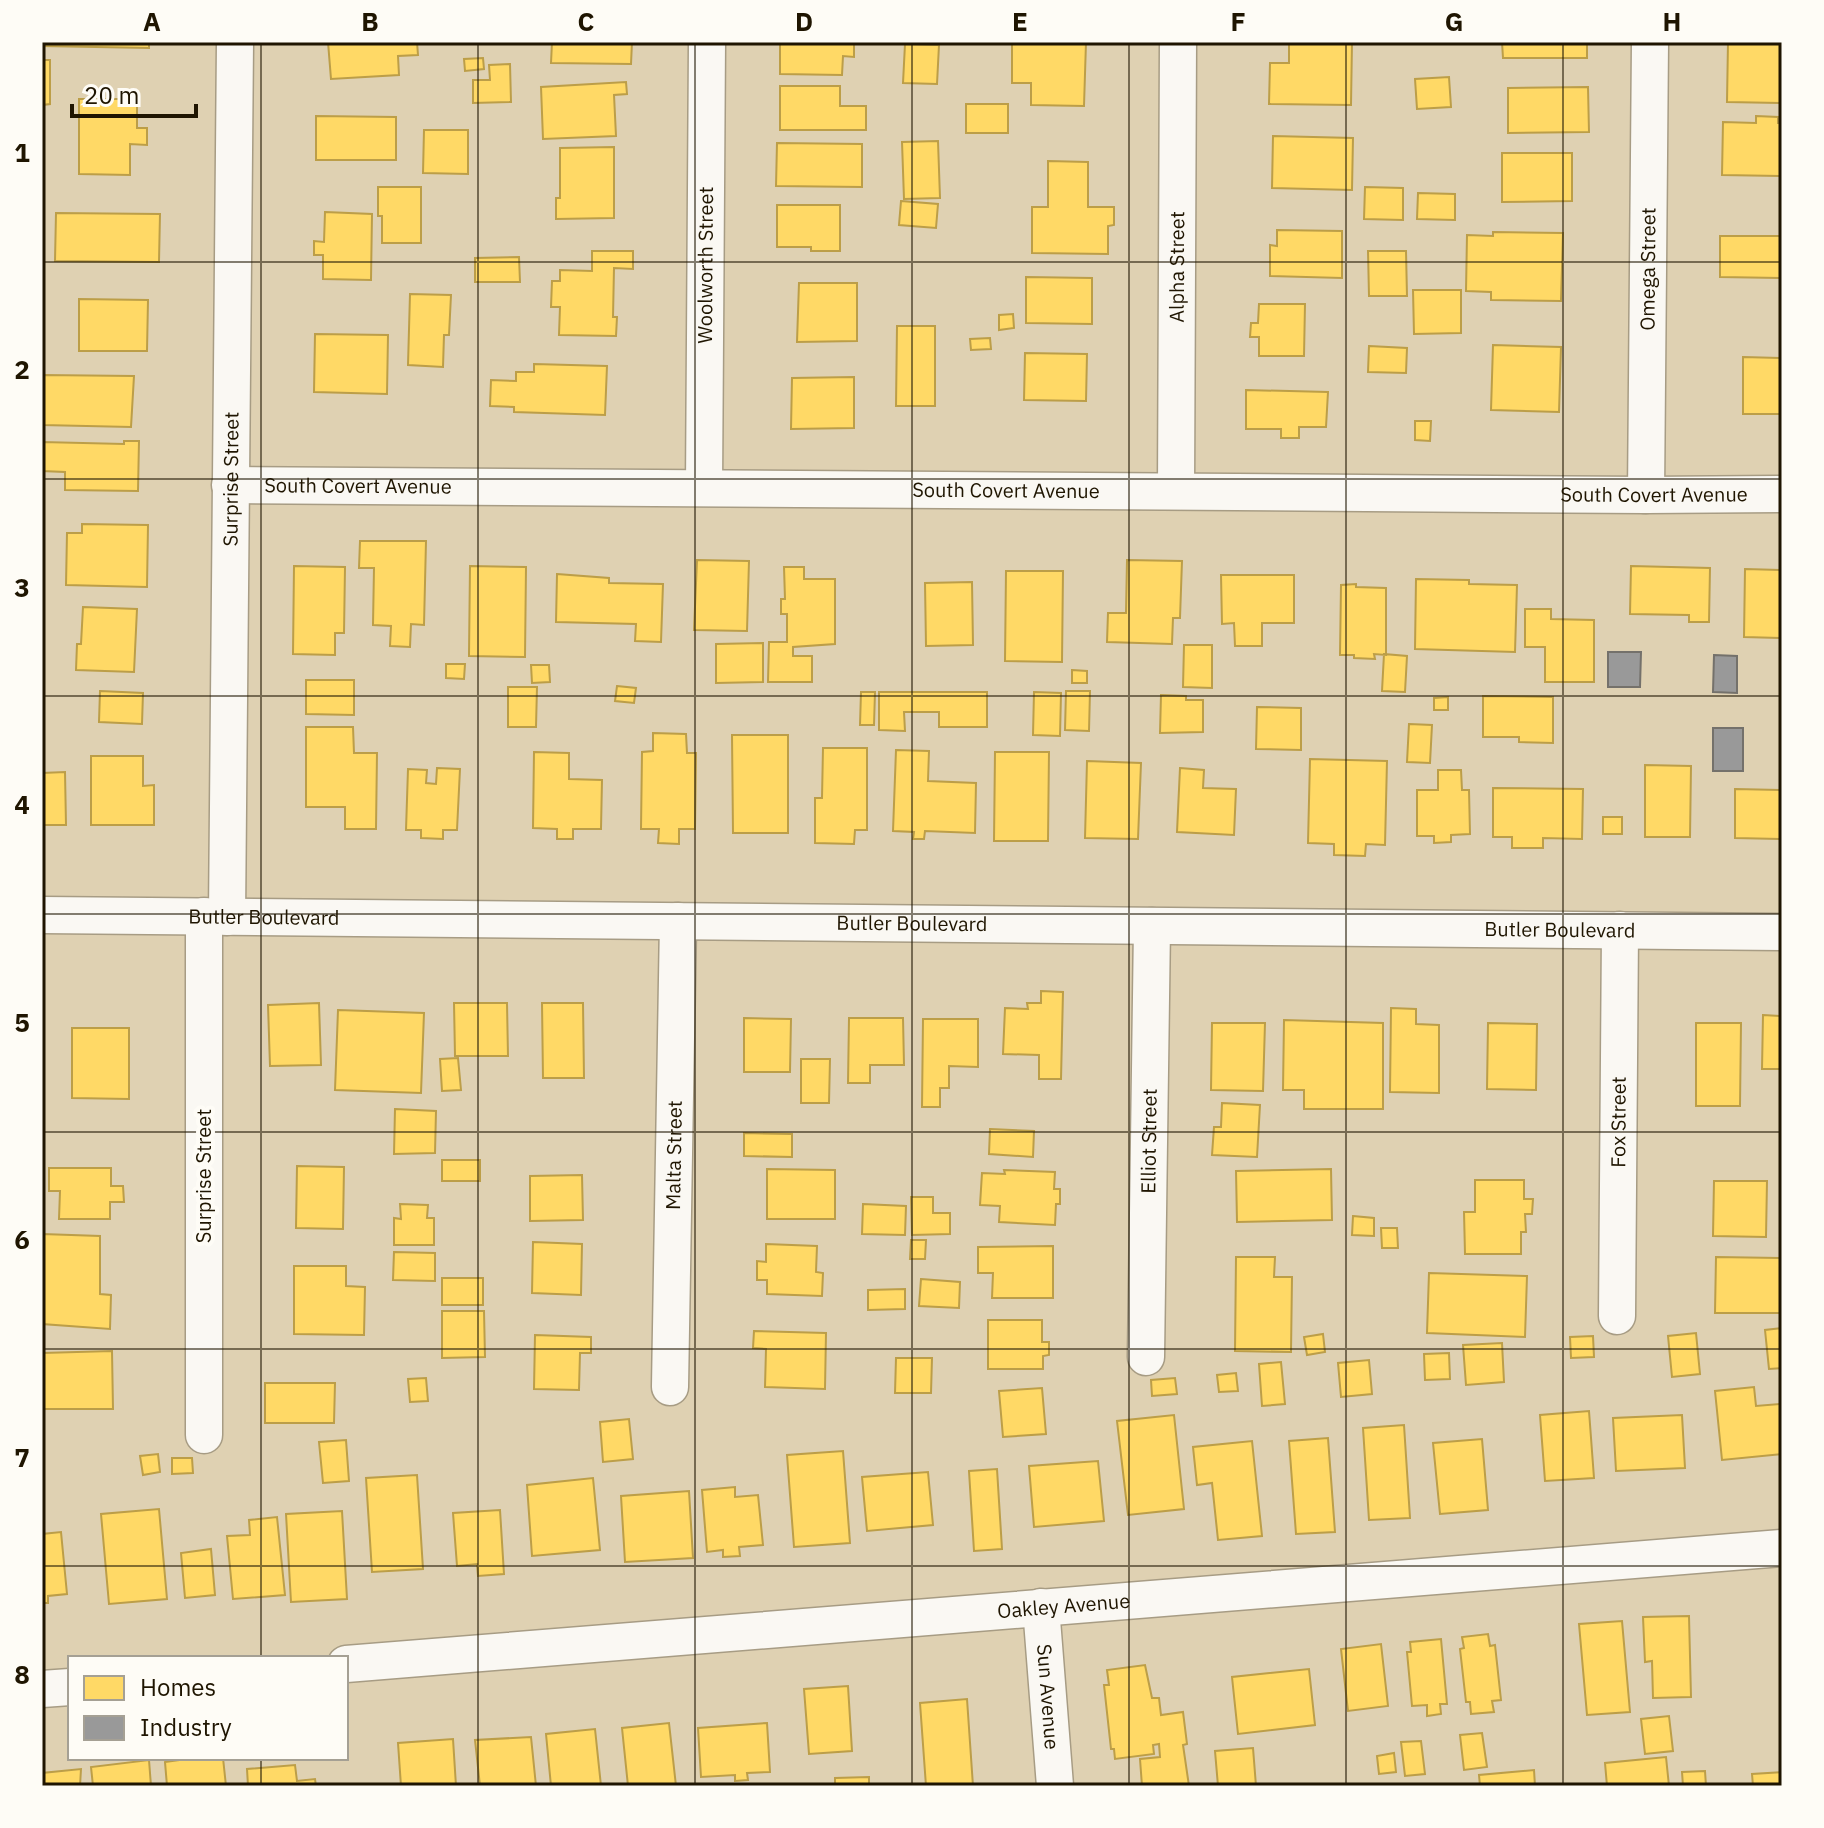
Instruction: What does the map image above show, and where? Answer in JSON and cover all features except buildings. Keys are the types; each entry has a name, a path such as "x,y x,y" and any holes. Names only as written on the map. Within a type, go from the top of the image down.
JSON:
{"street":[{"name":"Surprise Street","path":"204,1435 215,917 230,485 235,42"},
{"name":"Woolworth Street","path":"704,487 707,42"},
{"name":"Alpha Street","path":"1176,491 1178,42"},
{"name":"Omega Street","path":"1646,495 1650,42"},
{"name":"South Covert Avenue","path":"230,485 1782,494"},
{"name":"Butler Boulevard","path":"42,915 1782,932"},
{"name":"Malta Street","path":"670,1387 678,921"},
{"name":"Elliot Street","path":"1146,1357 1152,926"},
{"name":"Fox Street","path":"1617,1316 1620,930"},
{"name":"Oakley Avenue","path":"348,1664 1782,1548"},
{"name":"Sun Avenue","path":"1041,1607 1055,1786"},
{"path":"42,1689 68,1687"}]}
